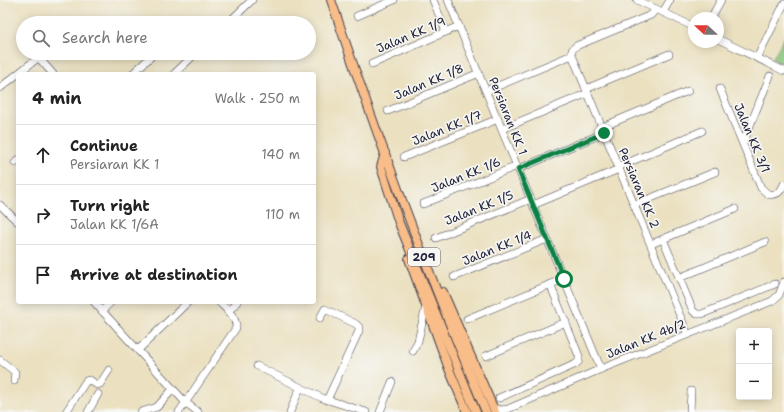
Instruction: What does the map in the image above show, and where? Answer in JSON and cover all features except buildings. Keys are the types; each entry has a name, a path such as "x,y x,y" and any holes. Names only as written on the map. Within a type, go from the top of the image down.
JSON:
{"main road":[{"name":"209","path":"331,0 385,154 464,360 492,411"},
{"name":"209","path":"385,154 381,167 399,222 476,412"},
{"path":"409,217 469,349 492,411"},
{"path":"399,222 412,270 466,412"}],"street":[{"path":"235,16 252,0"},
{"path":"357,16 394,0"},
{"path":"432,0 446,32"},
{"path":"449,2 457,0"},
{"path":"637,0 688,24"},
{"path":"663,12 670,0"},
{"path":"714,12 721,0"},
{"name":"Persiaran KK 1","path":"449,2 601,369"},
{"path":"757,58 784,4"},
{"path":"486,91 572,53 576,46 651,15 656,9"},
{"name":"Jalan KK 1/9","path":"372,64 459,26"},
{"path":"724,42 784,71"},
{"name":"Persiaran KK 2","path":"572,53 688,335"},
{"path":"502,129 669,54"},
{"path":"20,72 35,60"},
{"path":"44,60 52,72"},
{"path":"134,72 147,60"},
{"path":"176,72 189,60"},
{"name":"Jalan KK 1/8","path":"388,111 479,73"},
{"path":"0,88 16,75"},
{"path":"743,143 770,76"},
{"name":"Jalan KK 3/1","path":"720,89 764,192 768,194 777,194 784,184"},
{"name":"Jalan KK 1/6","path":"423,204 518,168 688,91"},
{"name":"Jalan KK 1/7","path":"404,157 498,119"},
{"name":"Jalan KK 1/5","path":"436,238 619,168 702,131"},
{"path":"634,205 715,172"},
{"path":"0,205 16,220"},
{"path":"651,244 735,209"},
{"name":"Jalan KK 1/4","path":"454,277 547,239"},
{"path":"663,239 693,311 697,314 702,314 775,284"},
{"path":"668,287 680,280 765,242"},
{"path":"467,319 564,279"},
{"name":"Jalan KK 4b/2","path":"492,411 507,411 601,369 754,309 776,299 782,290 784,282"},
{"path":"499,398 580,361 550,284"},
{"path":"749,295 754,309"},
{"path":"96,304 185,402 198,412"},
{"path":"102,311 109,304"},
{"path":"138,350 186,304"},
{"path":"179,412 236,328 235,319 221,304"},
{"path":"228,312 235,304"},
{"path":"413,351 418,341 426,306"},
{"path":"320,318 325,309 356,324 359,327 359,331 327,400"},
{"path":"486,356 566,322"},
{"path":"0,360 14,372 14,381"},
{"path":"257,366 327,400 366,412"},
{"path":"66,412 86,381 90,380 98,385 109,370"},
{"path":"380,412 392,382"},
{"path":"290,412 300,388"},
{"path":"141,412 157,407 173,389"},
{"path":"690,412 691,391"},
{"path":"88,412 98,394"}],"green space":[{"path":"784,38 784,65 772,59"}],"route":[{"path":"564,279 518,169 604,133"}]}
